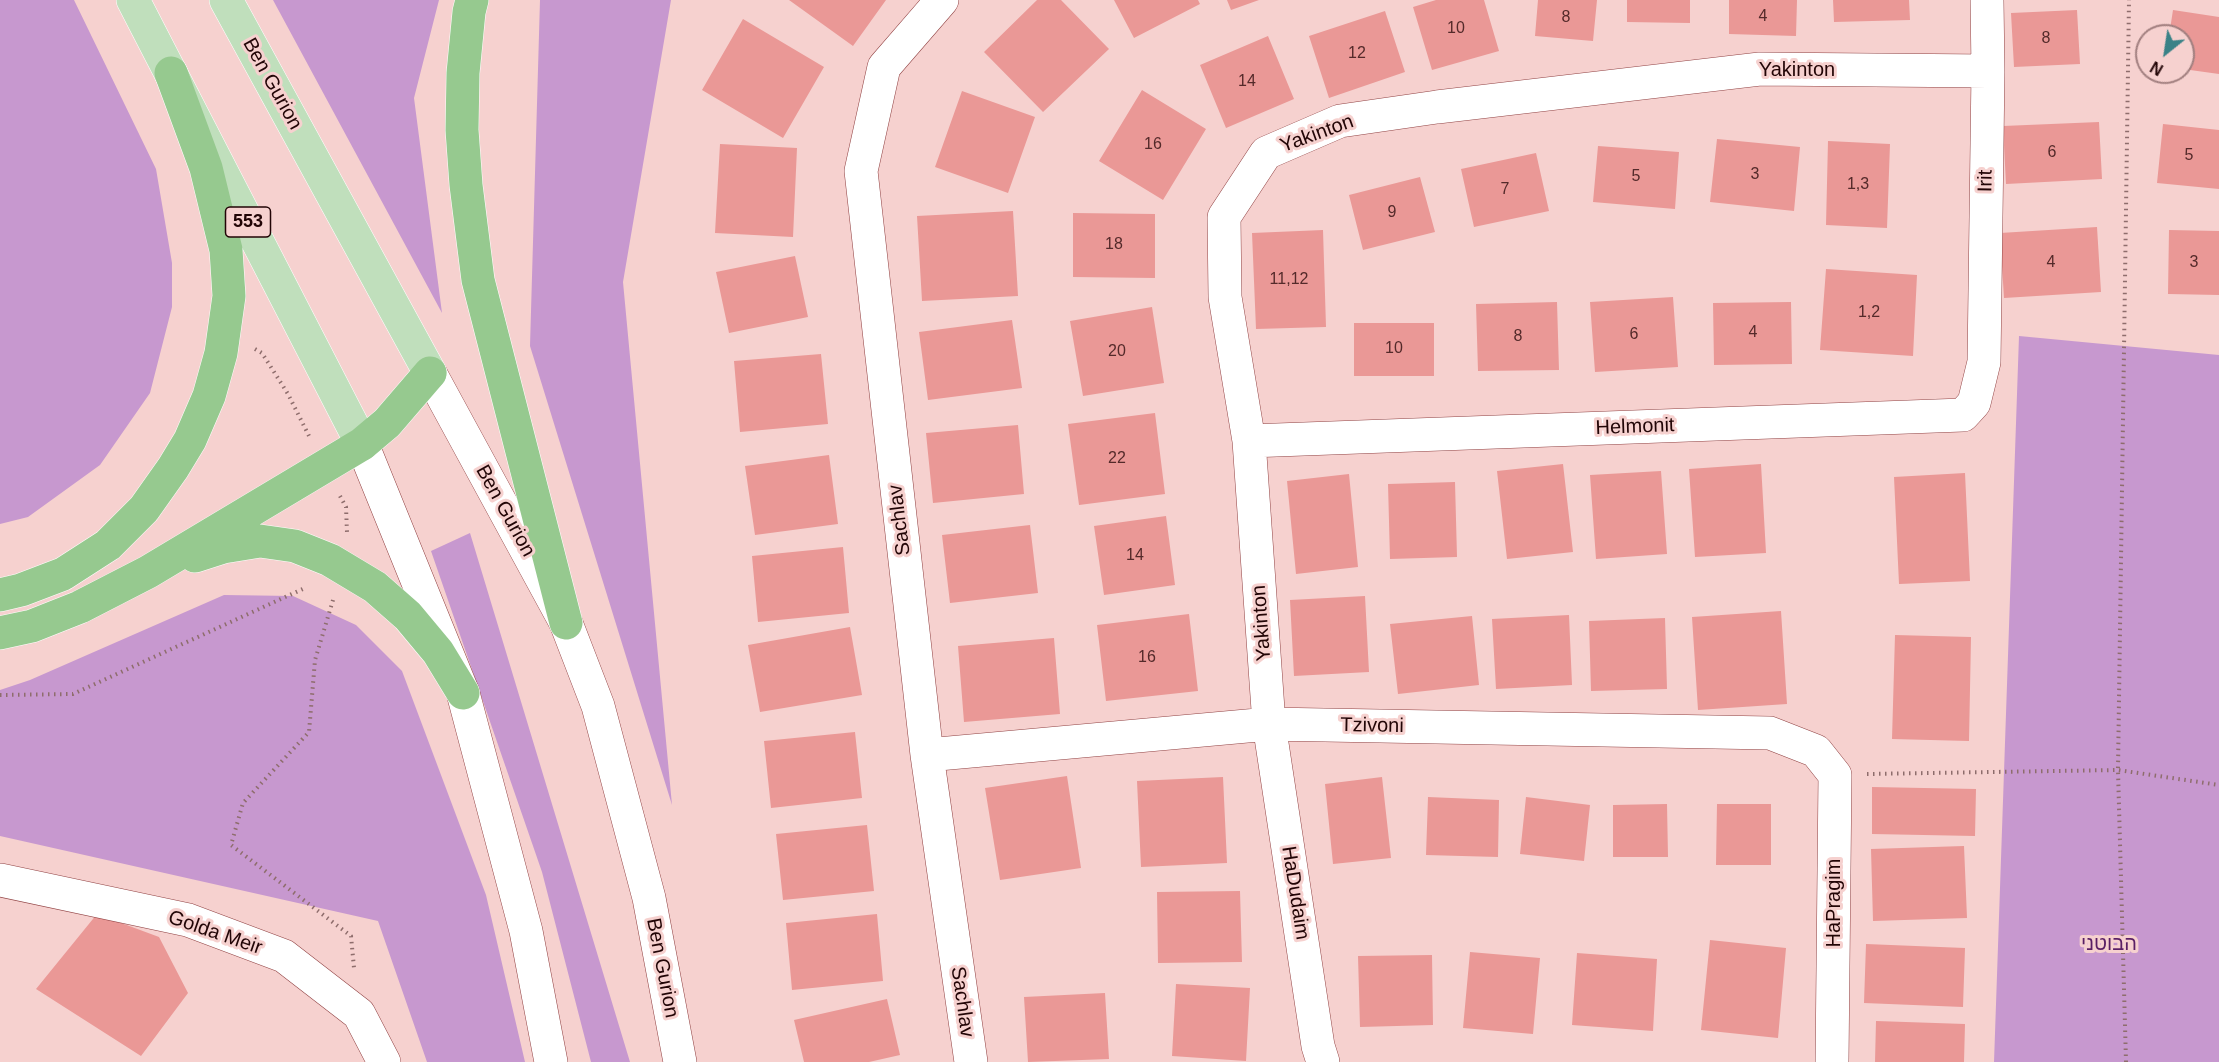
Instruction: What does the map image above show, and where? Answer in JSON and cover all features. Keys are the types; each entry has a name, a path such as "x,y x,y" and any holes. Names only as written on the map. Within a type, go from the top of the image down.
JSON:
{"highway":[{"path":"472,0 463,73 462,130 466,185 478,280 566,623"},
{"path":"0,595 21,590 63,573 108,545 144,509 173,468 190,440 209,396 221,353 228,296 226,250 206,168 171,73"},
{"path":"0,633 32,626 80,607 148,572 362,444 387,423 430,373"},
{"path":"148,572 223,547 260,541 295,546 330,560 342,582 375,587 408,616 438,652 463,693"}],"main road":[{"name":"553","path":"133,0 362,444"},
{"name":"Ben Gurion","path":"226,0 430,373"}],"street":[{"name":"Sachlav","path":"942,0 884,67 861,171 927,755 971,1062"},
{"name":"Irit","path":"1984,362 1987,0"},
{"name":"Yakinton","path":"1269,724 1249,441 1225,297 1224,217 1266,153 1340,121 1437,107 1760,69 1988,71"},
{"name":"Helmonit","path":"1249,441 1963,415 1974,403 1984,362"},
{"name":"Ben Gurion","path":"430,373 566,623 598,706 649,898 680,1062"},
{"path":"362,444 463,693 526,932 551,1062"},
{"name":"Tzivoni","path":"927,755 1269,724 1770,733 1825,763"},
{"name":"HaDudaim","path":"1269,724 1317,1046 1323,1062"},
{"name":"HaPragim","path":"1825,763 1832,1062"},
{"name":"Golda Meir","path":"0,880 188,920 284,956 358,1014 384,1062"}],"path":[{"path":"2126,1062 2118,770 2128,0"},
{"path":"223,334 262,352 288,394 346,507 342,582 315,660 309,732 243,803 231,845 351,936 358,1014"},
{"path":"0,695 73,694 305,588 342,582"},
{"path":"1825,763 2118,770 2219,785"}],"green space":[{"path":"0,0 74,0 156,169 172,263 172,307 150,393 100,465 28,517 0,524"},
{"path":"273,0 439,0 414,98 442,313"},
{"path":"540,0 671,0 623,282 672,805 530,346"},
{"name":"הבוטני","path":"2019,336 2219,355 2219,1062 1994,1062"},
{"path":"470,533 630,1062 591,1062 542,872 431,551"},
{"path":"224,595 293,596 356,625 402,671 486,895 525,1062 427,1062 378,921 0,836 0,690 30,680"}],"building":[{"path":"789,0 886,0 853,46"},
{"path":"1037,0 1061,0 1109,49 1043,112 984,52"},
{"path":"1114,0 1198,0 1200,4 1134,38"},
{"path":"1227,0 1259,0 1231,10"},
{"path":"1436,0 1484,0 1499,51 1432,70 1413,7"},
{"path":"1538,0 1597,0 1593,41 1535,36"},
{"path":"1627,0 1690,0 1690,23 1627,22"},
{"path":"1729,0 1797,0 1796,36 1729,34"},
{"path":"1833,0 1909,0 1910,20 1834,22"},
{"path":"2077,10 2080,64 2014,67 2011,13"},
{"path":"2173,10 2219,17 2219,74 2195,71 2195,24 2171,24"},
{"path":"1385,11 1405,72 1329,98 1309,36"},
{"path":"743,19 824,67 783,138 702,90"},
{"path":"1268,36 1294,99 1226,128 1200,65"},
{"path":"1142,90 1206,129 1163,200 1099,161"},
{"path":"962,91 1035,117 1008,193 935,167"},
{"path":"2099,122 2102,179 2006,184 2003,126"},
{"path":"2163,124 2219,130 2219,189 2157,183"},
{"path":"1717,139 1800,147 1794,211 1710,202"},
{"path":"1828,141 1890,144 1887,228 1826,225"},
{"path":"720,144 797,148 793,237 715,233"},
{"path":"1598,146 1679,152 1675,209 1593,202"},
{"path":"1536,153 1549,211 1474,227 1461,169"},
{"path":"1420,177 1435,232 1363,250 1349,195"},
{"path":"1013,211 1018,296 922,301 917,216"},
{"path":"1073,213 1155,214 1155,278 1073,277"},
{"path":"2097,227 2101,292 2004,298 2000,233"},
{"path":"1323,230 1326,327 1256,329 1252,233"},
{"path":"2169,230 2219,231 2219,295 2168,294"},
{"path":"795,256 808,317 729,333 716,272"},
{"path":"1826,269 1917,275 1913,356 1820,350"},
{"path":"1673,297 1678,367 1595,372 1590,302"},
{"path":"1557,302 1559,370 1478,371 1476,304"},
{"path":"1791,302 1792,364 1714,365 1713,303"},
{"path":"1152,307 1164,383 1083,396 1070,321"},
{"path":"1012,320 1022,388 928,400 919,332"},
{"path":"1354,323 1434,323 1434,376 1354,376"},
{"path":"821,354 828,424 740,432 734,361"},
{"path":"1155,413 1165,494 1079,505 1068,424"},
{"path":"1018,425 1024,494 933,503 926,433"},
{"path":"829,455 838,524 755,535 745,466"},
{"path":"1563,464 1573,552 1507,559 1497,471"},
{"path":"1761,464 1766,553 1695,557 1689,469"},
{"path":"1661,471 1667,554 1596,559 1590,475"},
{"path":"1965,473 1970,581 1899,584 1894,477"},
{"path":"1349,474 1358,567 1296,574 1287,481"},
{"path":"1455,482 1457,557 1390,559 1388,484"},
{"path":"1166,516 1175,585 1104,595 1094,526"},
{"path":"1030,525 1038,593 950,603 942,535"},
{"path":"843,547 849,613 758,622 752,556"},
{"path":"1365,596 1369,672 1294,676 1290,600"},
{"path":"1781,611 1787,704 1698,710 1692,617"},
{"path":"1189,614 1198,691 1106,701 1097,625"},
{"path":"1569,615 1572,685 1496,689 1492,619"},
{"path":"1472,616 1479,685 1398,694 1390,624"},
{"path":"1665,618 1667,689 1591,691 1589,621"},
{"path":"850,627 862,695 760,712 748,645"},
{"path":"1895,635 1971,637 1969,741 1892,739"},
{"path":"1054,638 1060,714 964,722 958,646"},
{"path":"855,732 862,798 771,808 764,741"},
{"path":"1067,776 1081,868 1000,880 985,788"},
{"path":"1223,777 1227,863 1141,867 1137,781"},
{"path":"1382,777 1391,858 1333,864 1325,784"},
{"path":"1872,787 1976,789 1975,836 1872,834"},
{"path":"1428,797 1499,800 1498,857 1426,855"},
{"path":"1526,797 1590,805 1584,861 1520,854"},
{"path":"1667,804 1668,857 1613,857 1613,805"},
{"path":"1717,804 1771,804 1771,865 1716,865"},
{"path":"867,825 874,891 783,900 776,834"},
{"path":"1964,846 1967,918 1873,921 1871,849"},
{"path":"1240,891 1242,962 1158,963 1157,892"},
{"path":"97,914 159,937 188,993 141,1056 36,989"},
{"path":"877,914 883,981 792,990 786,923"},
{"path":"1710,940 1786,948 1778,1038 1701,1030"},
{"path":"1866,944 1965,948 1963,1007 1864,1003"},
{"path":"1470,952 1540,958 1533,1034 1463,1028"},
{"path":"1577,953 1657,959 1653,1031 1572,1025"},
{"path":"1432,955 1433,1025 1360,1027 1358,956"},
{"path":"1176,984 1250,988 1246,1061 1172,1056"},
{"path":"1105,993 1109,1059 1028,1062 1024,997"},
{"path":"887,999 900,1055 869,1062 804,1062 794,1020"},
{"path":"1876,1021 1965,1024 1964,1062 1875,1062"}]}
